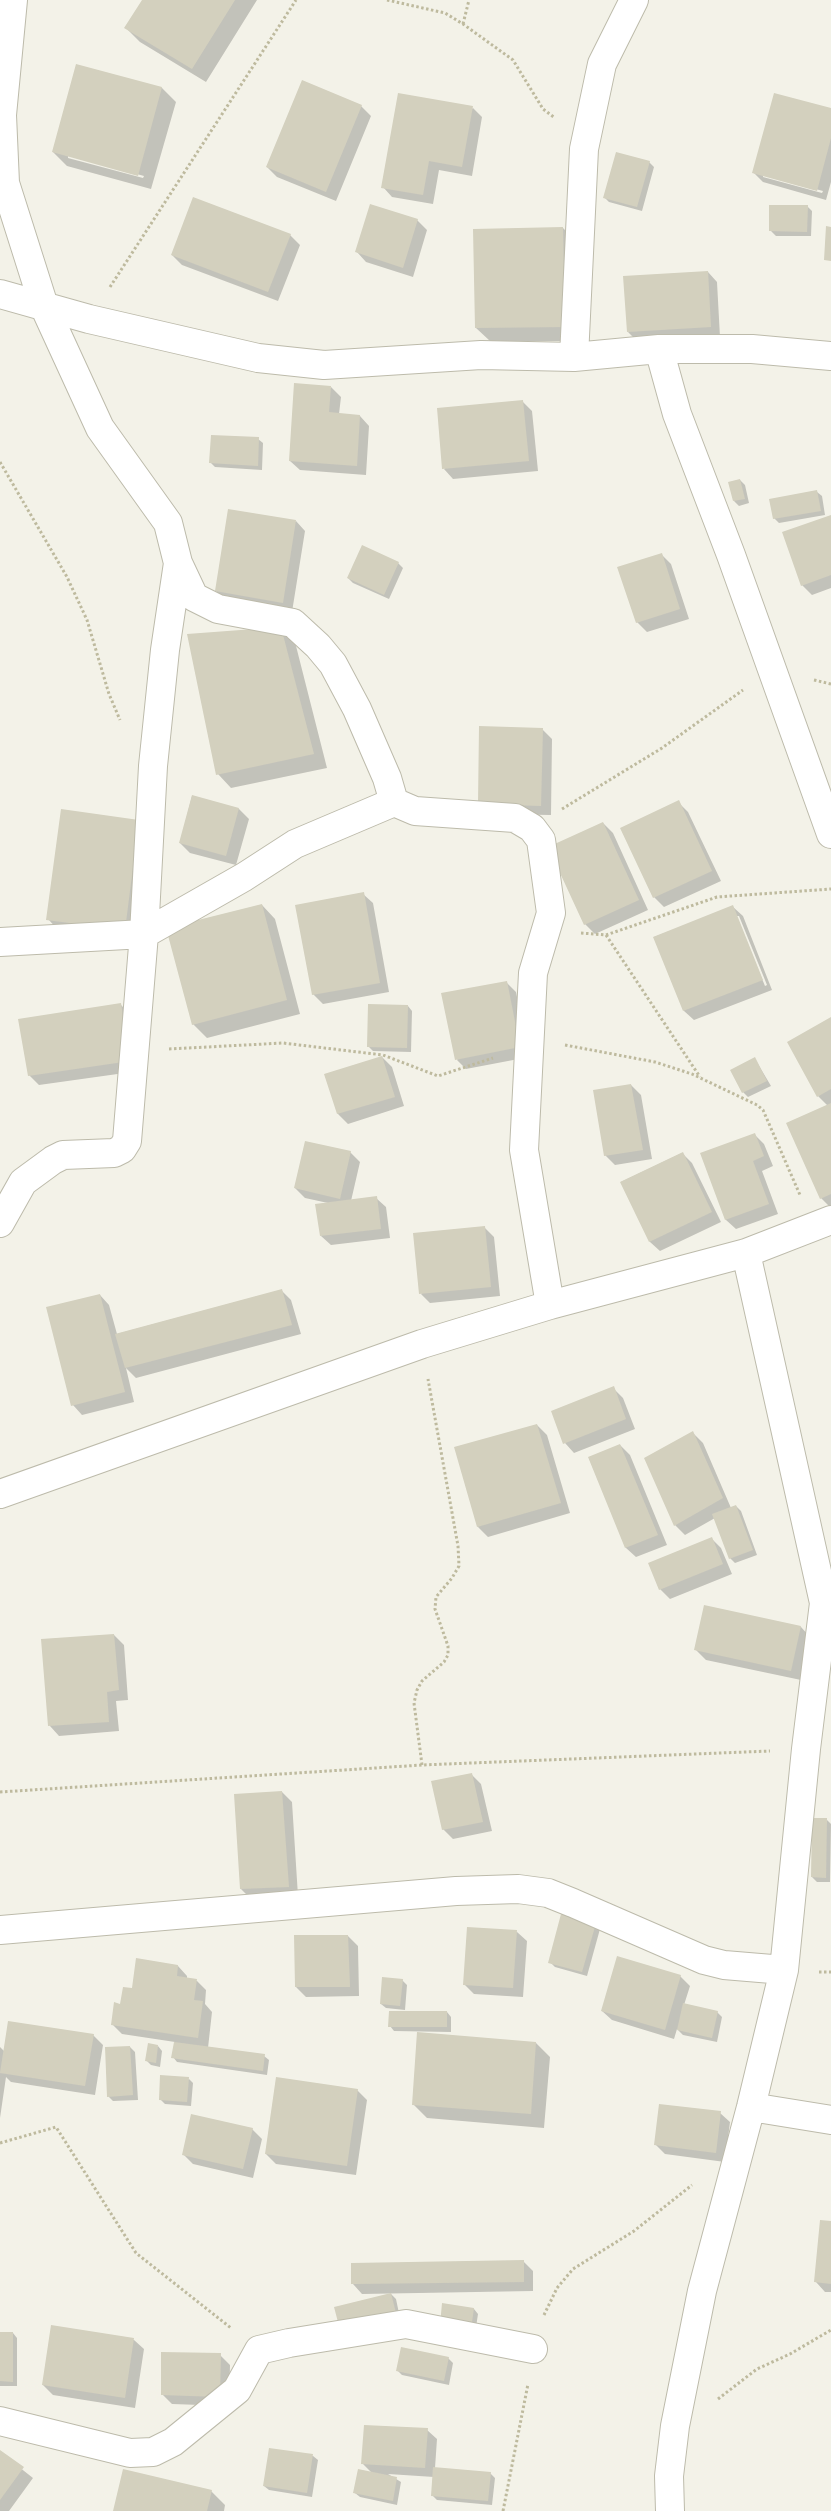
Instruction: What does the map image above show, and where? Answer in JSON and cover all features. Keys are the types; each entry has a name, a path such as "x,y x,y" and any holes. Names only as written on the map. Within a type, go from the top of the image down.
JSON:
{"street":[{"path":"13,0 2,115 2,177 44,306 100,428 168,523 178,563 194,597 218,609 292,623 318,646 333,664 356,708 387,778 394,802"},
{"path":"574,356 583,162 602,64 634,0"},
{"path":"0,294 89,319 258,358 324,365 482,355 574,356 659,349 752,350 831,356"},
{"path":"659,349 677,414 831,834"},
{"path":"0,1223 22,1182 54,1160 63,1155 114,1153 122,1149 127,1141 144,934 153,766 165,650 178,563"},
{"path":"0,942 144,934 244,877 295,844 394,802 415,811 515,818 532,828 541,840 551,913 533,973 524,1150 550,1305"},
{"path":"0,1494 422,1344 550,1305 746,1253 822,1223"},
{"path":"670,2511 668,2476 675,2426 702,2291 751,2107 784,1970 806,1749 824,1603 746,1253"},
{"path":"0,1930 456,1891 518,1889 548,1893 704,1960 731,1966 784,1970"},
{"path":"751,2107 831,2120"},
{"path":"0,2421 130,2453 153,2452 173,2442 237,2390 259,2350 289,2343 336,2337 406,2324 533,2349"}],"path":[{"path":"89,319 296,0"},
{"path":"387,0 444,13 463,24 513,60 543,109 568,128 583,162"},
{"path":"463,24 469,0"},
{"path":"0,462 67,577 87,620 109,694 119,719 153,766"},
{"path":"532,828 662,748 772,670"},
{"path":"546,931 606,935 717,897 831,889"},
{"path":"606,935 700,1078"},
{"path":"134,1051 283,1044 383,1055 438,1076 529,1046 561,1044 655,1062 700,1078 763,1110 822,1223"},
{"path":"422,1344 458,1546 459,1566 436,1598 436,1608 448,1646 448,1656 444,1662 422,1681 417,1690 414,1703 422,1764"},
{"path":"0,1792 422,1764 806,1749"},
{"path":"0,2143 56,2127 136,2253 259,2350"},
{"path":"502,2511 523,2416 533,2349 544,2316 557,2288 573,2269 634,2231 701,2178 738,2157"},
{"path":"675,2426 732,2390 757,2369 790,2354 831,2330"}],"building":[{"path":"142,0 235,0 192,69 124,28"},
{"path":"76,64 162,87 138,176 52,152"},
{"path":"302,80 362,105 326,192 266,167"},
{"path":"398,93 473,106 462,167 429,161 423,195 381,188"},
{"path":"774,93 831,108 831,138 817,191 752,173"},
{"path":"616,152 650,161 637,207 603,198"},
{"path":"193,197 291,234 268,292 171,255"},
{"path":"370,204 418,219 403,268 355,252"},
{"path":"769,205 808,205 807,232 769,231"},
{"path":"826,226 831,227 831,261 824,260"},
{"path":"563,227 565,327 475,328 473,229"},
{"path":"708,271 711,327 627,332 623,276"},
{"path":"294,383 331,386 329,412 360,415 357,466 289,461"},
{"path":"523,400 529,461 442,469 437,408"},
{"path":"211,435 259,437 258,466 209,463"},
{"path":"740,479 745,499 733,501 728,482"},
{"path":"817,490 821,511 773,519 769,499"},
{"path":"228,509 296,520 283,603 215,591"},
{"path":"831,515 831,575 801,586 782,532"},
{"path":"362,545 399,562 384,595 347,578"},
{"path":"662,553 680,609 636,623 617,567"},
{"path":"281,627 314,754 216,775 187,634"},
{"path":"479,726 543,728 541,806 478,804"},
{"path":"192,795 239,808 226,856 179,843"},
{"path":"679,800 712,871 653,898 620,828"},
{"path":"61,809 139,820 125,930 46,920"},
{"path":"603,822 639,900 584,925 548,847"},
{"path":"364,892 380,983 312,995 295,905"},
{"path":"262,904 287,1000 192,1025 166,928"},
{"path":"733,905 763,980 683,1011 653,937"},
{"path":"507,981 520,1047 455,1060 441,993"},
{"path":"121,1003 130,1061 28,1076 18,1019"},
{"path":"368,1004 408,1005 407,1048 367,1047"},
{"path":"831,1017 831,1089 817,1097 787,1042"},
{"path":"382,1056 395,1097 337,1114 324,1074"},
{"path":"755,1057 767,1081 742,1093 730,1070"},
{"path":"631,1084 643,1150 604,1156 593,1090"},
{"path":"831,1103 831,1194 820,1199 786,1123"},
{"path":"755,1133 764,1156 753,1161 769,1204 725,1220 700,1153"},
{"path":"305,1141 351,1151 340,1199 294,1188"},
{"path":"683,1152 712,1212 649,1242 620,1182"},
{"path":"377,1196 381,1229 320,1236 315,1204"},
{"path":"485,1226 491,1287 419,1294 413,1233"},
{"path":"282,1289 292,1325 125,1368 115,1334"},
{"path":"100,1294 125,1392 71,1406 46,1307"},
{"path":"614,1386 626,1419 563,1444 551,1411"},
{"path":"537,1424 561,1503 477,1527 454,1447"},
{"path":"693,1431 723,1498 674,1526 644,1458"},
{"path":"620,1444 658,1535 625,1548 588,1457"},
{"path":"736,1505 753,1550 729,1559 712,1514"},
{"path":"712,1537 723,1564 659,1590 648,1563"},
{"path":"704,1605 801,1626 791,1671 694,1650"},
{"path":"114,1634 119,1690 107,1692 109,1722 48,1726 41,1639"},
{"path":"472,1773 483,1822 442,1830 431,1781"},
{"path":"282,1791 289,1887 240,1889 234,1794"},
{"path":"812,1818 827,1818 826,1878 811,1877"},
{"path":"561,1914 596,1923 582,1972 548,1963"},
{"path":"467,1927 517,1930 513,1988 463,1985"},
{"path":"294,1935 348,1935 350,1987 295,1987"},
{"path":"617,1956 681,1975 665,2030 601,2011"},
{"path":"136,1958 178,1965 177,1976 197,1979 194,2000 203,2001 198,2038 111,2025 114,2002 120,2004 123,1987 132,1988"},
{"path":"382,1977 403,1979 400,2006 380,2004"},
{"path":"683,2003 718,2011 712,2038 677,2030"},
{"path":"389,2011 447,2011 447,2027 388,2027"},
{"path":"8,2021 94,2034 85,2086 0,2073"},
{"path":"417,2032 536,2042 531,2114 412,2105"},
{"path":"174,2042 265,2054 263,2071 171,2058"},
{"path":"148,2043 158,2045 156,2063 145,2061"},
{"path":"130,2046 133,2095 107,2097 105,2047"},
{"path":"160,2075 189,2077 187,2102 159,2100"},
{"path":"276,2077 358,2089 347,2166 265,2154"},
{"path":"659,2104 721,2111 716,2153 654,2145"},
{"path":"191,2114 253,2128 243,2169 182,2155"},
{"path":"820,2220 831,2221 831,2284 814,2282"},
{"path":"524,2260 524,2282 351,2284 351,2263"},
{"path":"391,2293 396,2313 339,2326 334,2307"},
{"path":"442,2303 474,2308 471,2329 440,2325"},
{"path":"51,2325 134,2338 125,2398 42,2385"},
{"path":"0,2332 13,2332 13,2382 0,2381"},
{"path":"401,2347 449,2357 444,2381 396,2371"},
{"path":"161,2352 221,2353 220,2397 161,2395"},
{"path":"364,2425 428,2428 425,2468 361,2464"},
{"path":"269,2448 313,2454 307,2493 263,2486"},
{"path":"0,2450 24,2467 0,2500"},
{"path":"433,2467 491,2472 488,2501 431,2496"},
{"path":"123,2469 212,2490 207,2511 113,2511"},
{"path":"358,2469 397,2477 393,2501 353,2493"}]}
